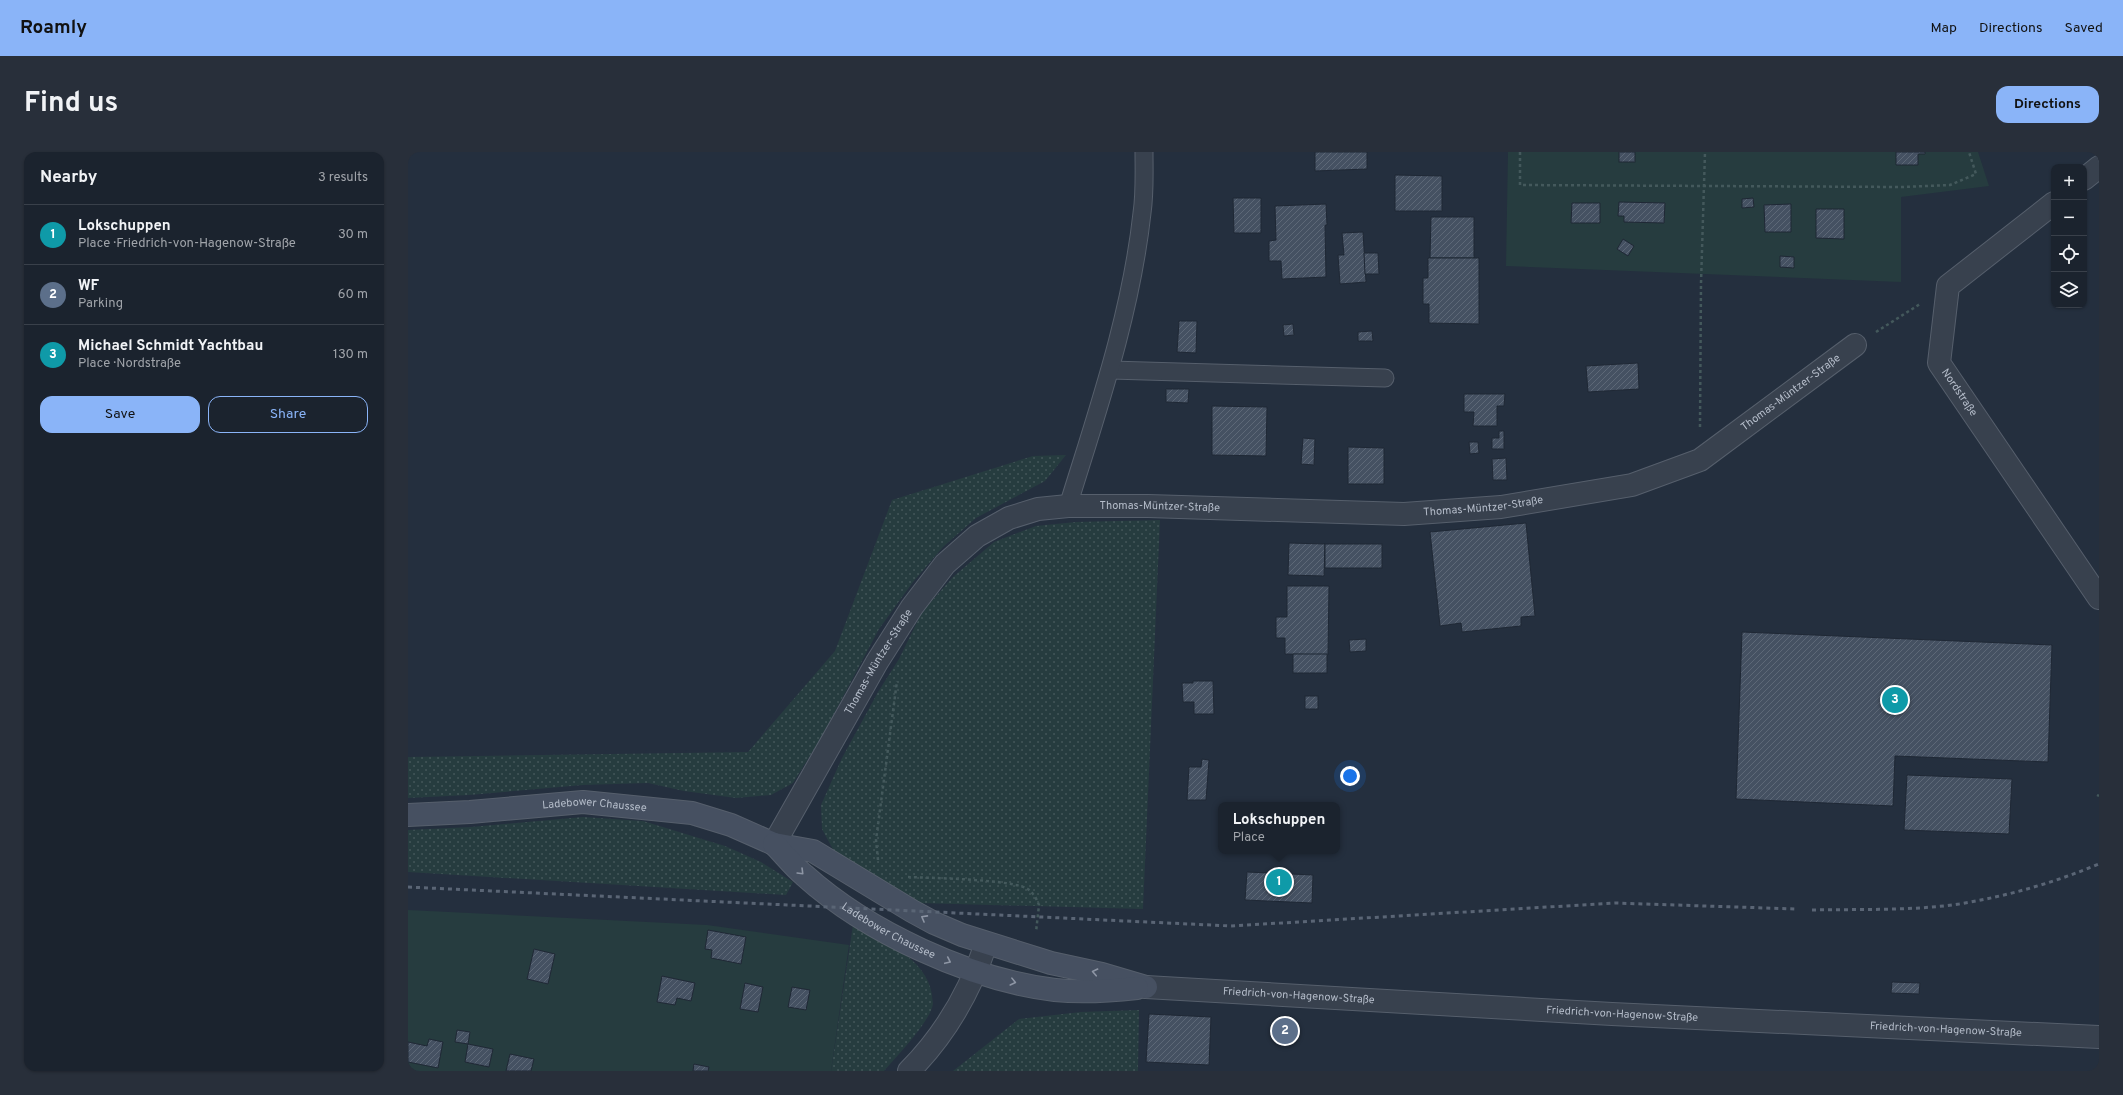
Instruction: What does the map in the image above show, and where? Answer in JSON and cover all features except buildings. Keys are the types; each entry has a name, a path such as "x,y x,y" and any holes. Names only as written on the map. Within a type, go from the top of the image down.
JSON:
{"street":[{"path":"2087,177 2099,167"},
{"path":"1948,286 2051,205"},
{"name":"Nordstraße","path":"1948,286 1939,363 2099,598"},
{"name":"Thomas-Müntzer-Straße","path":"774,844 877,662 912,607 945,564 977,536 1009,518 1038,509 1068,506 1141,506 1404,514 1501,507 1632,485 1700,460 1855,345"},
{"name":"Ladebower Chaussee","path":"408,815 470,812 583,802 644,806 692,813 731,825 774,844 813,852 934,924 986,944"},
{"name":"Ladebower Chaussee","path":"774,844 802,874 849,909 898,938 975,972"},
{"path":"909,1071 935,1043 975,972 986,944"},
{"name":"Friedrich-von-Hagenow-Straße","path":"986,944 1146,987"},
{"name":"Friedrich-von-Hagenow-Straße","path":"975,972 1056,990 1101,992 1146,987 1350,1000 2099,1037"}],"lane":[{"path":"1068,506 1111,370 1135,264 1143,211 1144,152"},
{"path":"1111,370 1385,378"}],"path":[{"path":"1520,152 1520,185 1705,186 1950,185 1976,174 1969,152"},
{"path":"1700,460 1701,283 1705,152"},
{"path":"1855,345 1948,286"},
{"path":"877,662 892,672 897,679 876,840 877,858 881,864"},
{"path":"904,877 955,878 1017,885 1029,889 1040,905 1039,917 1030,957"}],"green space":[{"path":"1508,152 1978,152 1989,186 1901,197 1901,282 1506,266"},
{"path":"1066,455 1045,481 976,518 943,547 913,582 879,629 821,738 793,783 771,795 736,798 684,791 648,783 583,785 469,795 408,798 408,757 748,752 835,651 892,500 1033,456"},
{"path":"1160,520 1143,909 918,903 837,857 822,829 821,805 842,758 878,692 899,659 922,612 953,577 994,542 1036,526 1076,522"},
{"path":"583,817 643,821 725,846 761,862 793,882 786,895 408,872 408,830 471,827"},
{"path":"408,910 707,925 849,945 831,1071 408,1071"},
{"path":"853,925 890,944 913,961 922,971 928,982 932,995 933,1004 926,1020 912,1039 884,1071 831,1071"},
{"path":"1139,1010 1138,1071 953,1071 1019,1019 1081,1012"}],"railway":[{"path":"1812,910 1904,909 1959,904 2030,888 2099,864"},
{"path":"408,887 1231,926 1615,903 1796,909"}],"place":[{"name":"Michael Schmidt Yachtbau","path":"1895,700"},
{"name":"Lokschuppen","path":"1279,882"},
{"name":"WF","path":"1285,1031"}]}
